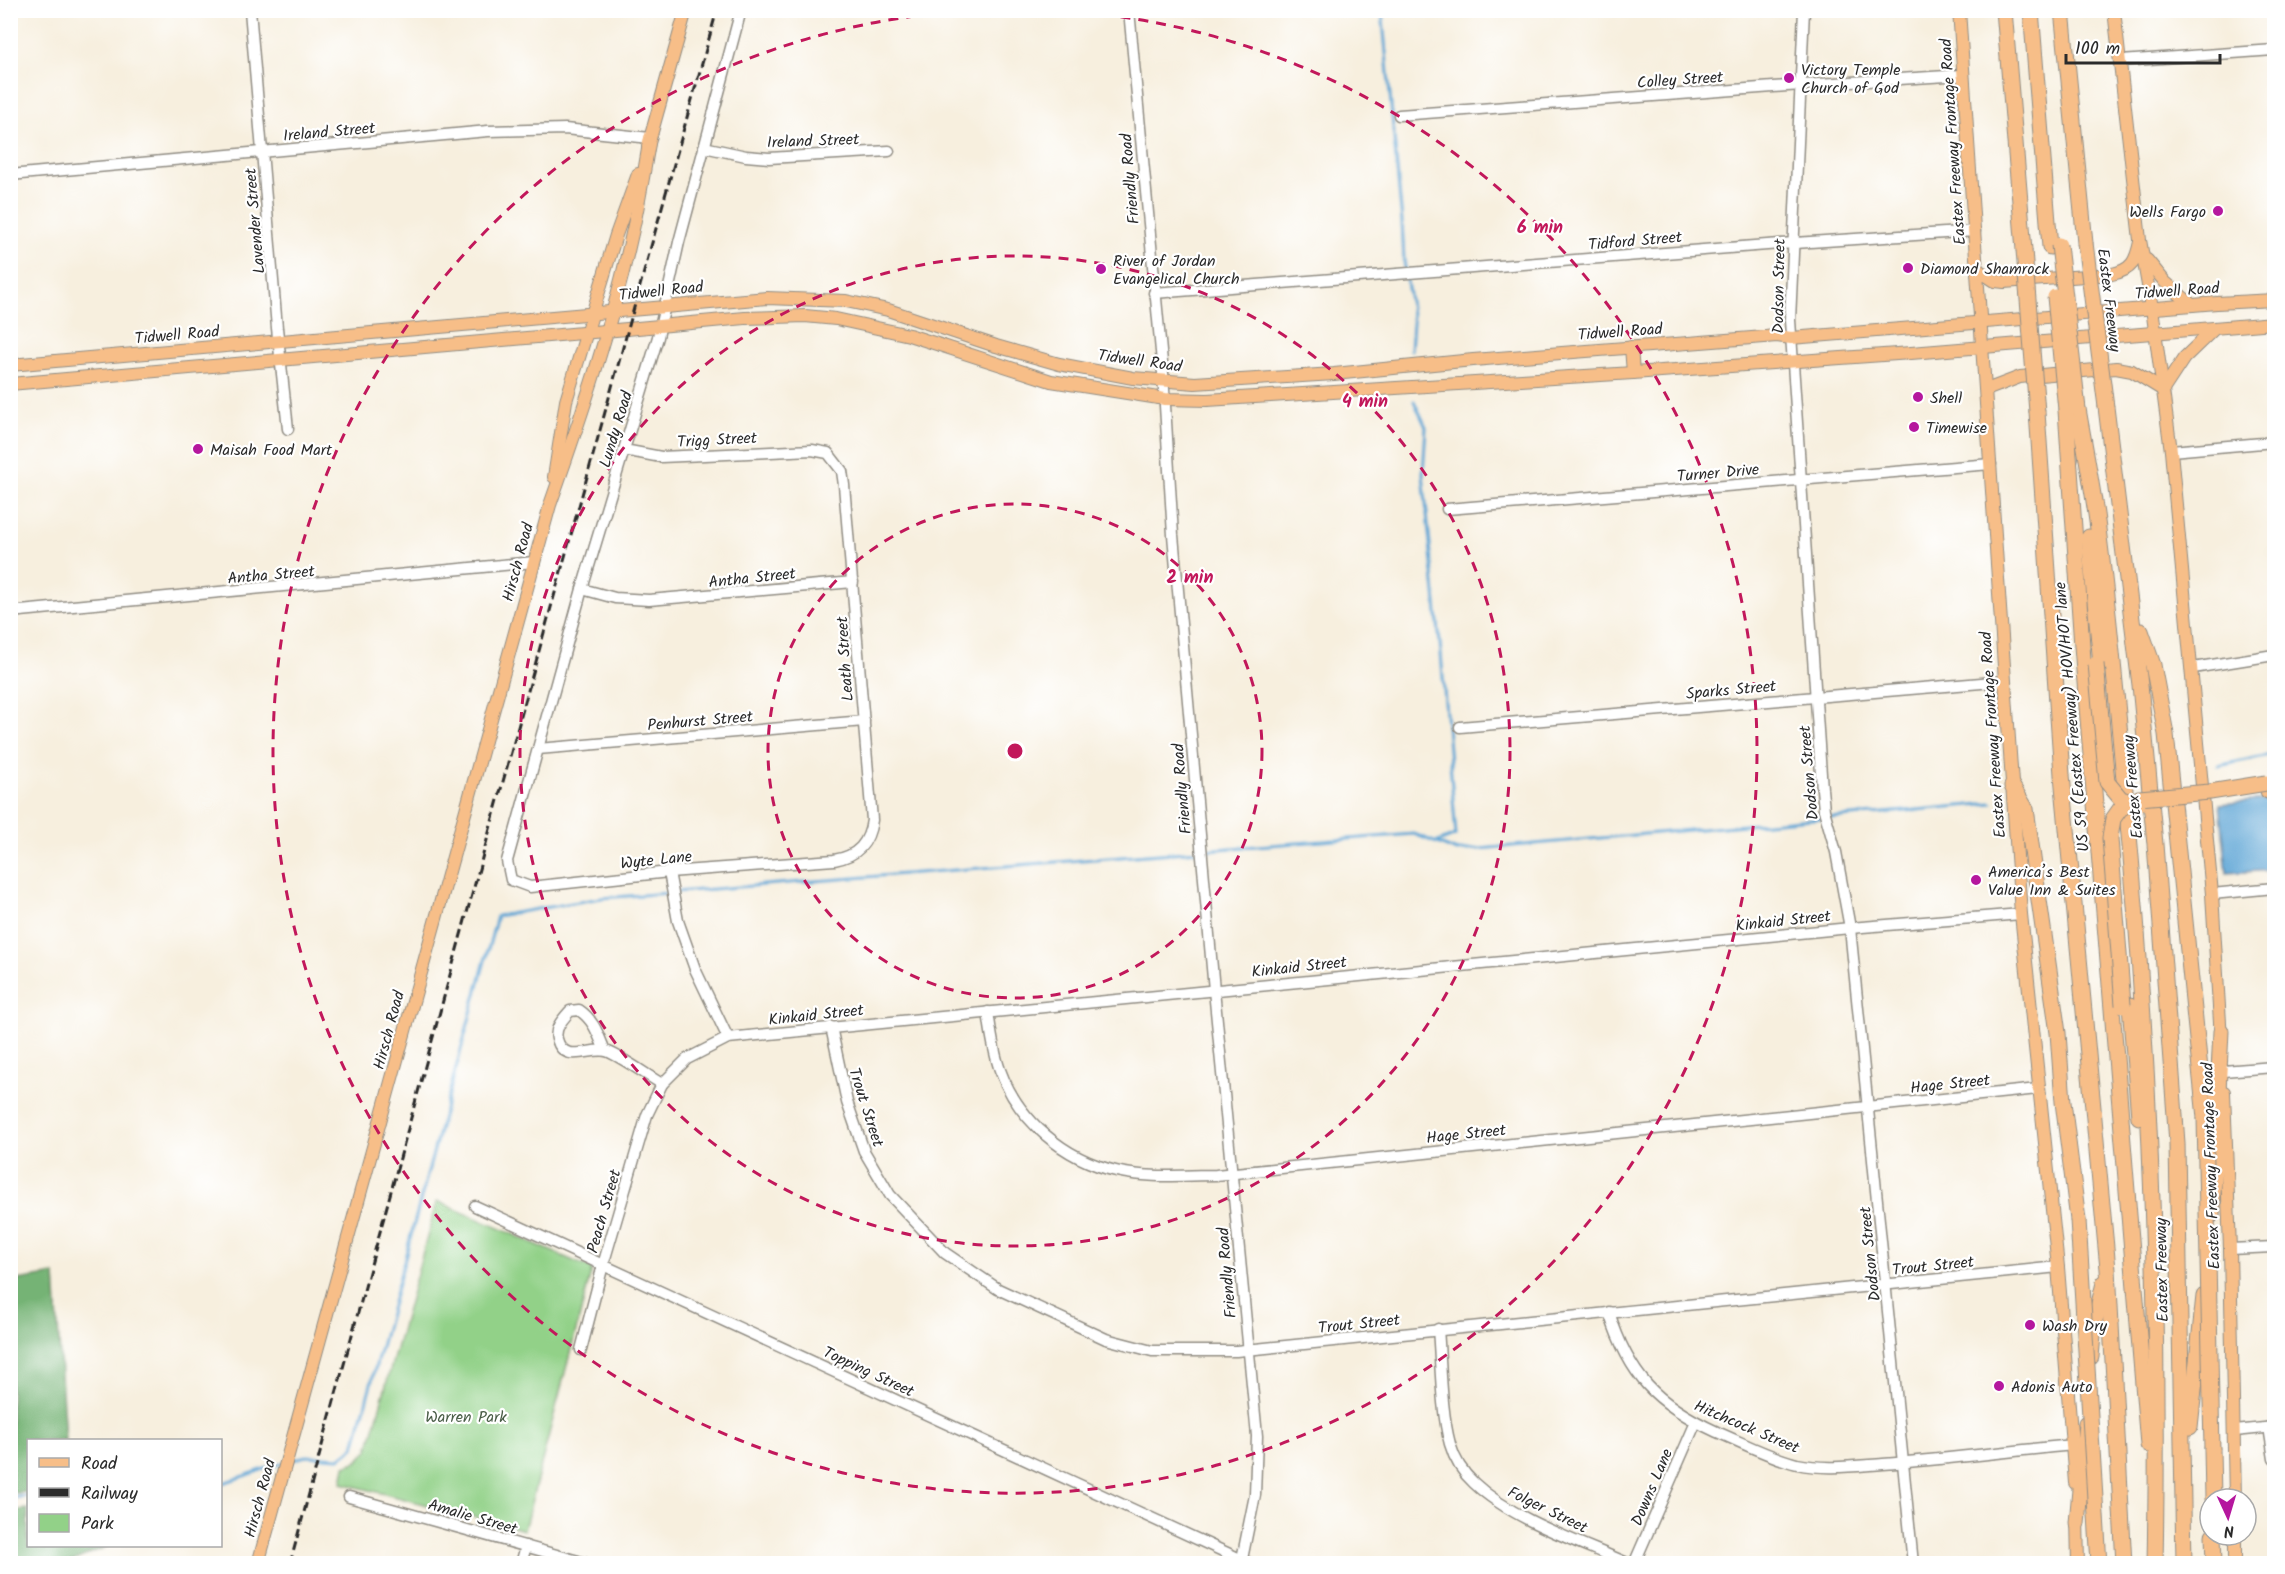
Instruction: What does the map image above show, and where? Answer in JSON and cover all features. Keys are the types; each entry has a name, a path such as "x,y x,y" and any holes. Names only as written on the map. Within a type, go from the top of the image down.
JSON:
{"highway":[{"path":"2004,10 2037,412 2062,775 2108,1269 2124,1563"},
{"name":"Eastex Freeway","path":"2031,10 2072,410 2098,526 2110,630 2139,952 2155,1271 2155,1563"},
{"name":"Eastex Freeway","path":"2062,10 2085,243 2132,605 2156,844 2176,1143 2184,1563"},
{"path":"2072,410 2077,479 2110,756 2119,786 2150,800"},
{"name":"US 59 (Eastex Freeway) HOV/HOT lane","path":"2072,410 2083,657 2155,1563"},
{"path":"2132,605 2153,665 2166,734 2205,1118 2213,1487"},
{"path":"2099,664 2107,782 2117,796 2129,803"},
{"path":"2012,786 2026,809 2058,1033 2063,1102 2078,1220 2099,1563"},
{"path":"2156,1410 2126,1005 2110,838 2113,819 2120,809 2139,798 2150,800 2271,786"},
{"path":"2147,1443 2118,854 2121,823 2131,811 2150,800"},
{"path":"2183,1493 2214,1200 2221,1031"},
{"path":"2077,1523 2094,1324 2108,1269"},
{"path":"2213,1547 2214,1563"}],"main road":[{"name":"Hirsch Road","path":"550,505 566,401 616,235 650,138 686,10"},
{"name":"Eastex Freeway Frontage Road","path":"1959,10 2021,914 2058,1267 2073,1445 2078,1563"},
{"name":"Eastex Freeway Frontage Road","path":"2114,10 2140,240 2156,334 2171,451 2193,668 2212,894 2221,1031 2230,1249 2235,1487"},
{"name":"Hirsch Road","path":"258,1563 550,505 584,407 613,311 632,237 650,138"},
{"path":"1978,270 1995,281 2004,282 2112,274 2128,269 2133,263 2140,240"},
{"path":"2144,256 2165,282 2192,305"},
{"name":"Tidwell Road","path":"10,365 766,298 839,301 888,310 996,346 1059,364 1132,378 1195,383 1334,374 1630,346 1777,336 1791,338 2274,300"},
{"path":"836,319 839,301"},
{"name":"Tidwell Road","path":"10,384 661,324 805,316 836,319 909,335 1052,381 1165,399 1207,400 1983,348 2274,323"},
{"path":"1986,390 2020,377 2116,368 2132,371 2163,390 2184,358 2214,329"},
{"path":"407,330 409,348"},
{"path":"991,360 996,346"},
{"path":"1630,346 1633,373"},
{"path":"89,358 90,377"},
{"path":"1334,374 1336,391"},
{"path":"2235,1547 2235,1563"}],"street":[{"name":"Lavender Street","path":"250,10 288,429"},
{"name":"Lundy Road","path":"509,853 582,590 661,324 679,242 741,10"},
{"name":"Friendly Road","path":"1129,10 1164,381 1173,534 1257,1436 1255,1495 1245,1562"},
{"name":"Dodson Street","path":"1804,10 1799,85 1791,338 1822,798 1836,852 1850,928 1913,1563"},
{"path":"2121,62 2274,50"},
{"name":"Colley Street","path":"1399,115 1964,75"},
{"name":"Ireland Street","path":"10,175 488,131 565,129 650,138"},
{"name":"Ireland Street","path":"704,147 746,156 769,158 888,151"},
{"name":"Tidford Street","path":"1154,293 1975,231"},
{"path":"2171,451 2274,442"},
{"name":"Trigg Street","path":"624,450 662,457 812,450"},
{"name":"Leath Street","path":"812,450 828,453 842,471 872,820 871,833 865,844 852,856 832,861"},
{"name":"Turner Drive","path":"1447,508 1991,464"},
{"name":"Antha Street","path":"10,612 534,562"},
{"name":"Antha Street","path":"582,590 615,598 649,600 853,582"},
{"path":"2193,668 2274,655"},
{"name":"Sparks Street","path":"1460,727 2005,681"},
{"name":"Penhurst Street","path":"538,749 864,721"},
{"name":"Wyte Lane","path":"509,853 507,861 512,880 530,888 669,872 832,861"},
{"path":"669,872 676,907 695,969 728,1038"},
{"path":"2212,894 2274,888"},
{"name":"Kinkaid Street","path":"662,1084 687,1059 728,1038 1850,928 2021,914"},
{"path":"605,1051 594,1024 589,1018 579,1010 570,1011 556,1033 563,1049 574,1054 605,1051 662,1084"},
{"name":"Hage Street","path":"988,1012 993,1046 1008,1089 1035,1125 1072,1154 1097,1165 1136,1174 1232,1173 2038,1089"},
{"name":"Trout Street","path":"831,1027 847,1102 864,1151 890,1195 906,1214 945,1253 998,1289 1106,1339 1152,1351 1175,1353 1249,1350 2058,1267"},
{"path":"2223,1071 2274,1067"},
{"name":"Peach Street","path":"581,1350 640,1136 662,1084"},
{"name":"Topping Street","path":"475,1206 1245,1562"},
{"path":"2230,1249 2274,1247"},
{"name":"Hitchcock Street","path":"1609,1312 1617,1337 1634,1369 1674,1410 1768,1454 1798,1464 1840,1467 2073,1445"},
{"name":"Folger Street","path":"1438,1329 1447,1429 1455,1457 1472,1482 1497,1502 1526,1518 1629,1563"},
{"name":"Downs Lane","path":"1634,1563 1696,1422"},
{"path":"2235,1431 2272,1427 2274,1459"},
{"name":"Amalie Street","path":"349,1497 589,1563"},
{"path":"521,1563 526,1546"}],"green space":[{"name":"Warren Park","path":"437,1201 592,1269 524,1530 342,1483 345,1466 358,1461 368,1450"},
{"path":"55,1274 65,1439 27,1439 27,1492 11,1493 11,1281"},
{"path":"27,1509 27,1547 106,1547 73,1561 11,1563 11,1511"}],"water":[{"path":"2274,799 2274,870 2227,873 2220,804"}],"waterway":[{"path":"1382,10 1404,261 1413,322 1411,350"},
{"path":"1414,401 1426,427 1423,474 1456,835 1438,842"},
{"path":"2218,766 2274,754"},
{"path":"1830,818 1992,803"},
{"path":"1205,850 1414,834 1457,851 1823,818"},
{"path":"675,892 1198,851"},
{"path":"291,1460 306,1456 340,1458 354,1447 497,916 601,898 669,893"},
{"path":"222,1483 282,1463"},
{"path":"10,1498 27,1496"}],"railway":[{"path":"290,1564 395,1175 717,10"}],"place":[{"name":"Victory Temple Church of God","path":"1789,78"},
{"name":"Wells Fargo","path":"2218,211"},
{"name":"Diamond Shamrock","path":"1908,268"},
{"name":"River of Jordan Evangelical Church","path":"1101,269"},
{"name":"Shell","path":"1918,397"},
{"name":"Timewise","path":"1914,427"},
{"name":"Maisah Food Mart","path":"198,449"},
{"name":"America’s Best Value Inn & Suites","path":"1976,880"},
{"name":"Wash Dry","path":"2030,1325"},
{"name":"Adonis Auto","path":"1999,1386"}]}
